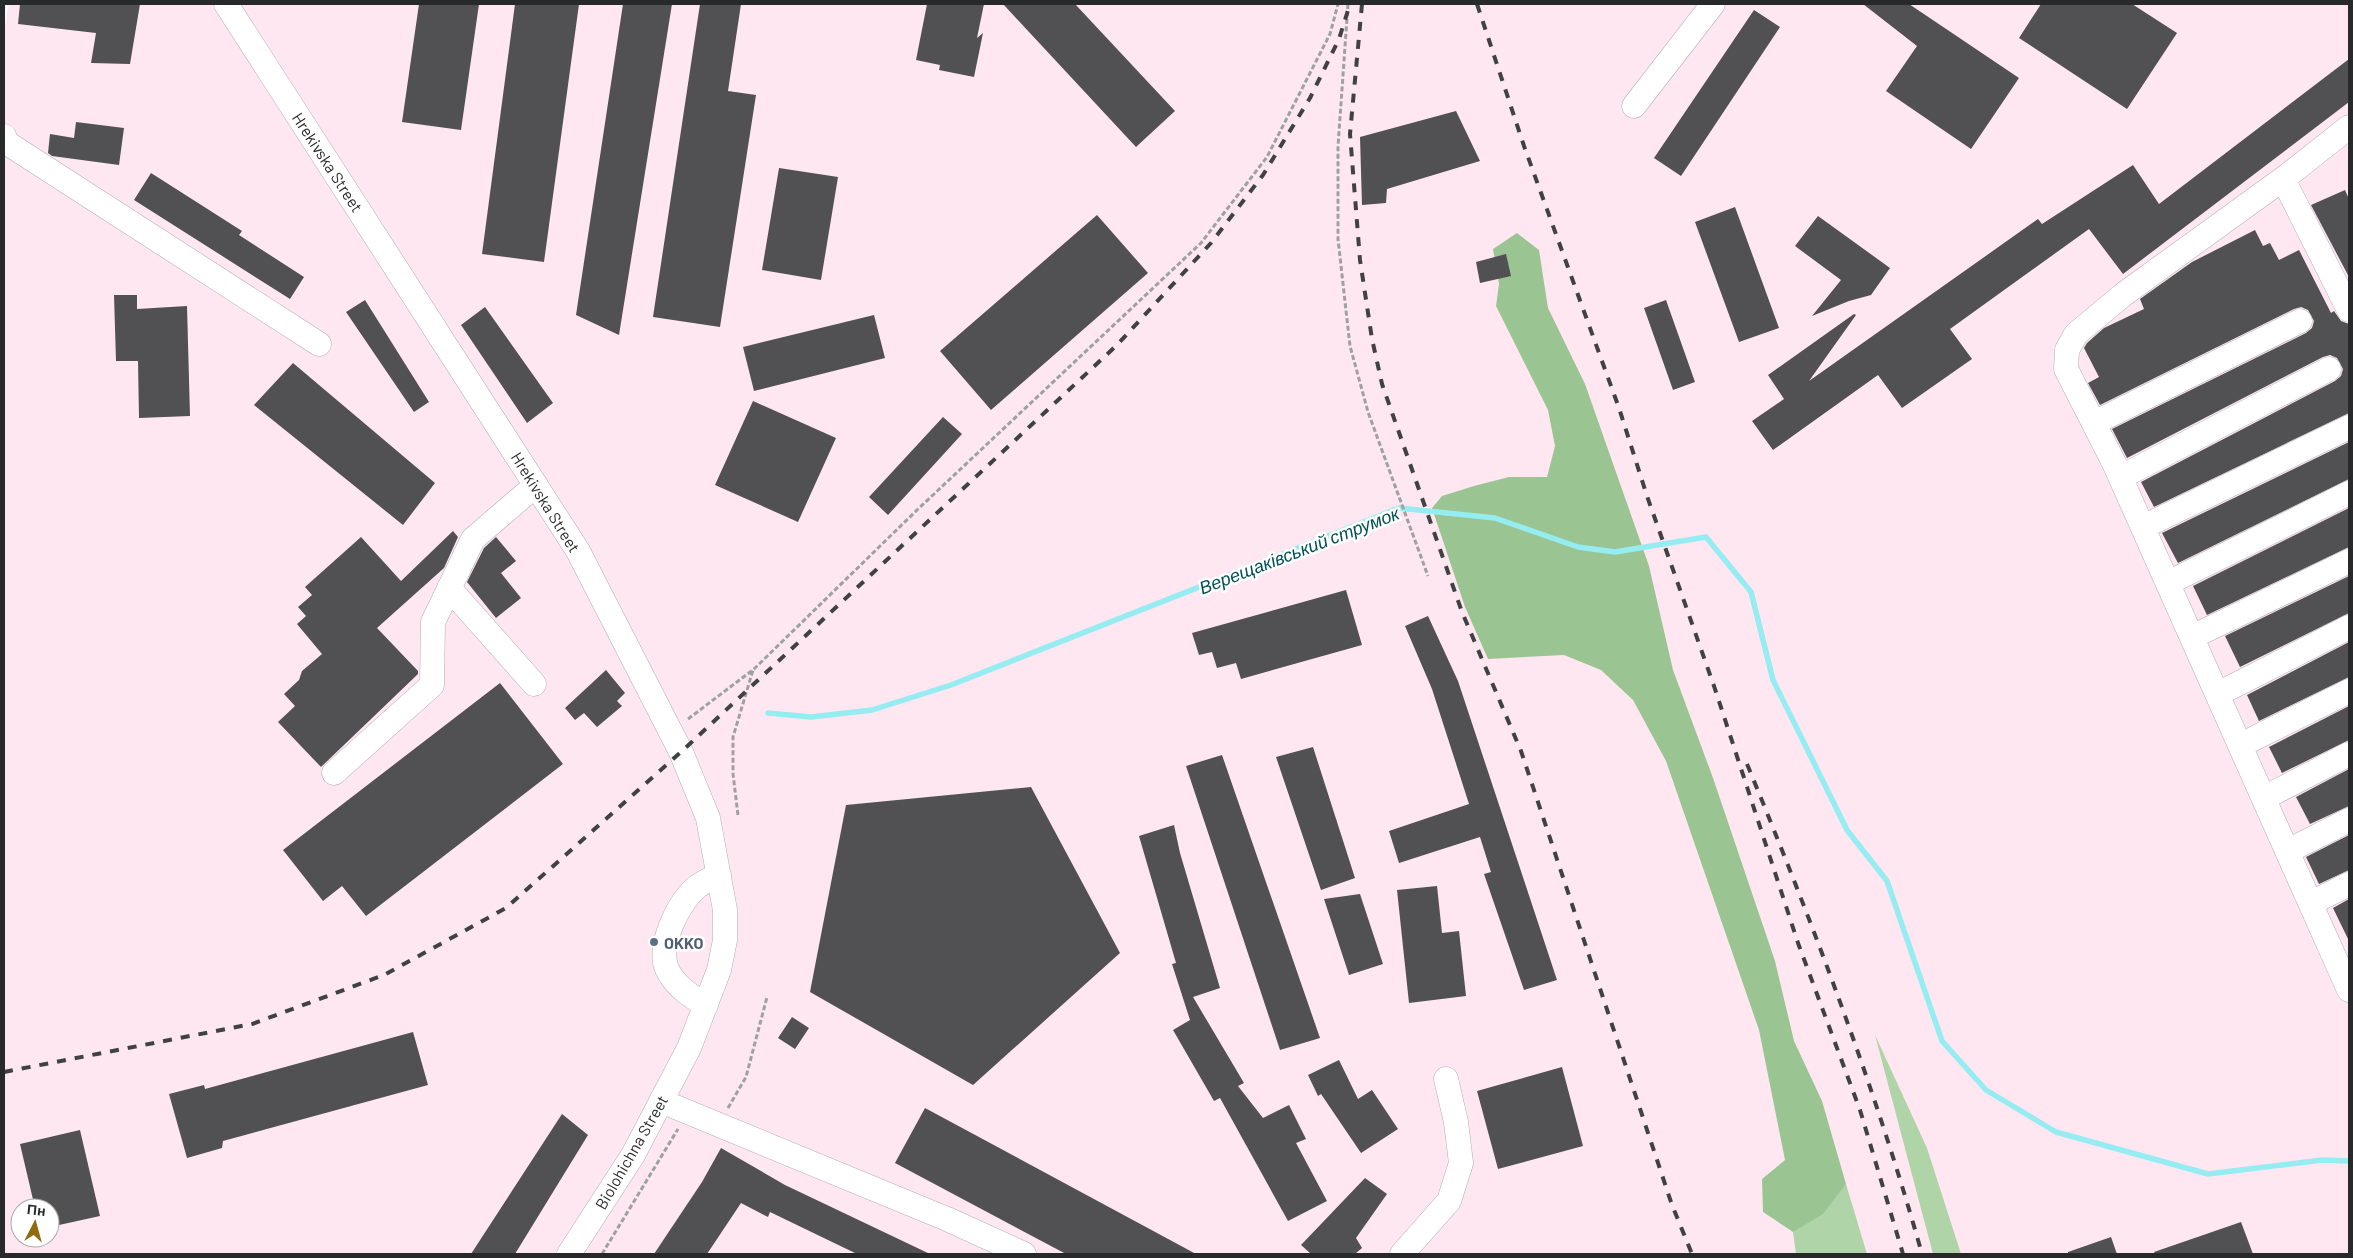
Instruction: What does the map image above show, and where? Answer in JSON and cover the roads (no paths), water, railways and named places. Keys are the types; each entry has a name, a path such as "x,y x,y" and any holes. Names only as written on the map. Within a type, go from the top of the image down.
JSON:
{"street":[{"name":"Hrekivska Street","path":"226,4 578,551 671,732 708,818 725,910 725,940 719,970 690,1048"},
{"path":"1634,106 1713,4"},
{"path":"2349,127 2283,179 2124,294 2076,334 2067,350 2066,369 2121,477 2310,903 2341,949 2349,990"},
{"path":"4,136 7,143 319,344"},
{"path":"2283,179 2349,310"},
{"path":"2094,423 2300,321"},
{"path":"2121,477 2328,369"},
{"path":"2143,527 2349,427"},
{"path":"334,773 432,686 433,622 473,539 536,485"},
{"path":"2168,583 2349,493"},
{"path":"2192,637 2349,561"},
{"path":"450,588 534,684"},
{"path":"2218,694 2349,627"},
{"path":"2240,745 2349,691"},
{"path":"2264,798 2349,754"},
{"path":"2288,851 2349,820"},
{"path":"706,1005 681,988 672,978 666,966 666,950 673,921 682,904 698,886 718,875"},
{"path":"2310,903 2349,884"},
{"name":"Biolohichna Street","path":"570,1254 633,1155 690,1048"},
{"path":"1402,1254 1449,1201 1461,1163 1456,1122 1446,1079"},
{"path":"662,1101 722,1116 1024,1254"}],"waterway":[{"name":"Верещаківський струмок","path":"768,713 811,717 872,710 951,685 1399,508 1495,518 1578,547 1615,552 1706,537 1751,592 1773,680 1847,830 1887,881 1942,1041 1986,1090 2056,1132 2208,1174 2322,1160 2349,1161"}],"railway":[{"path":"4,1072 252,1024 384,975 506,908 681,752 1117,345 1211,243 1263,175 1310,98 1339,39 1350,4"},
{"path":"1362,4 1350,134 1360,260 1372,339 1382,384 1462,612 1521,751 1672,1205 1692,1254"},
{"path":"1477,4 1524,146 1619,408 1647,496 1714,686 1798,943 1860,1110 1903,1254"},
{"path":"1747,764 1842,1006 1884,1129 1922,1254"}],"place":[{"name":"OKKO","path":"654,942"}]}
